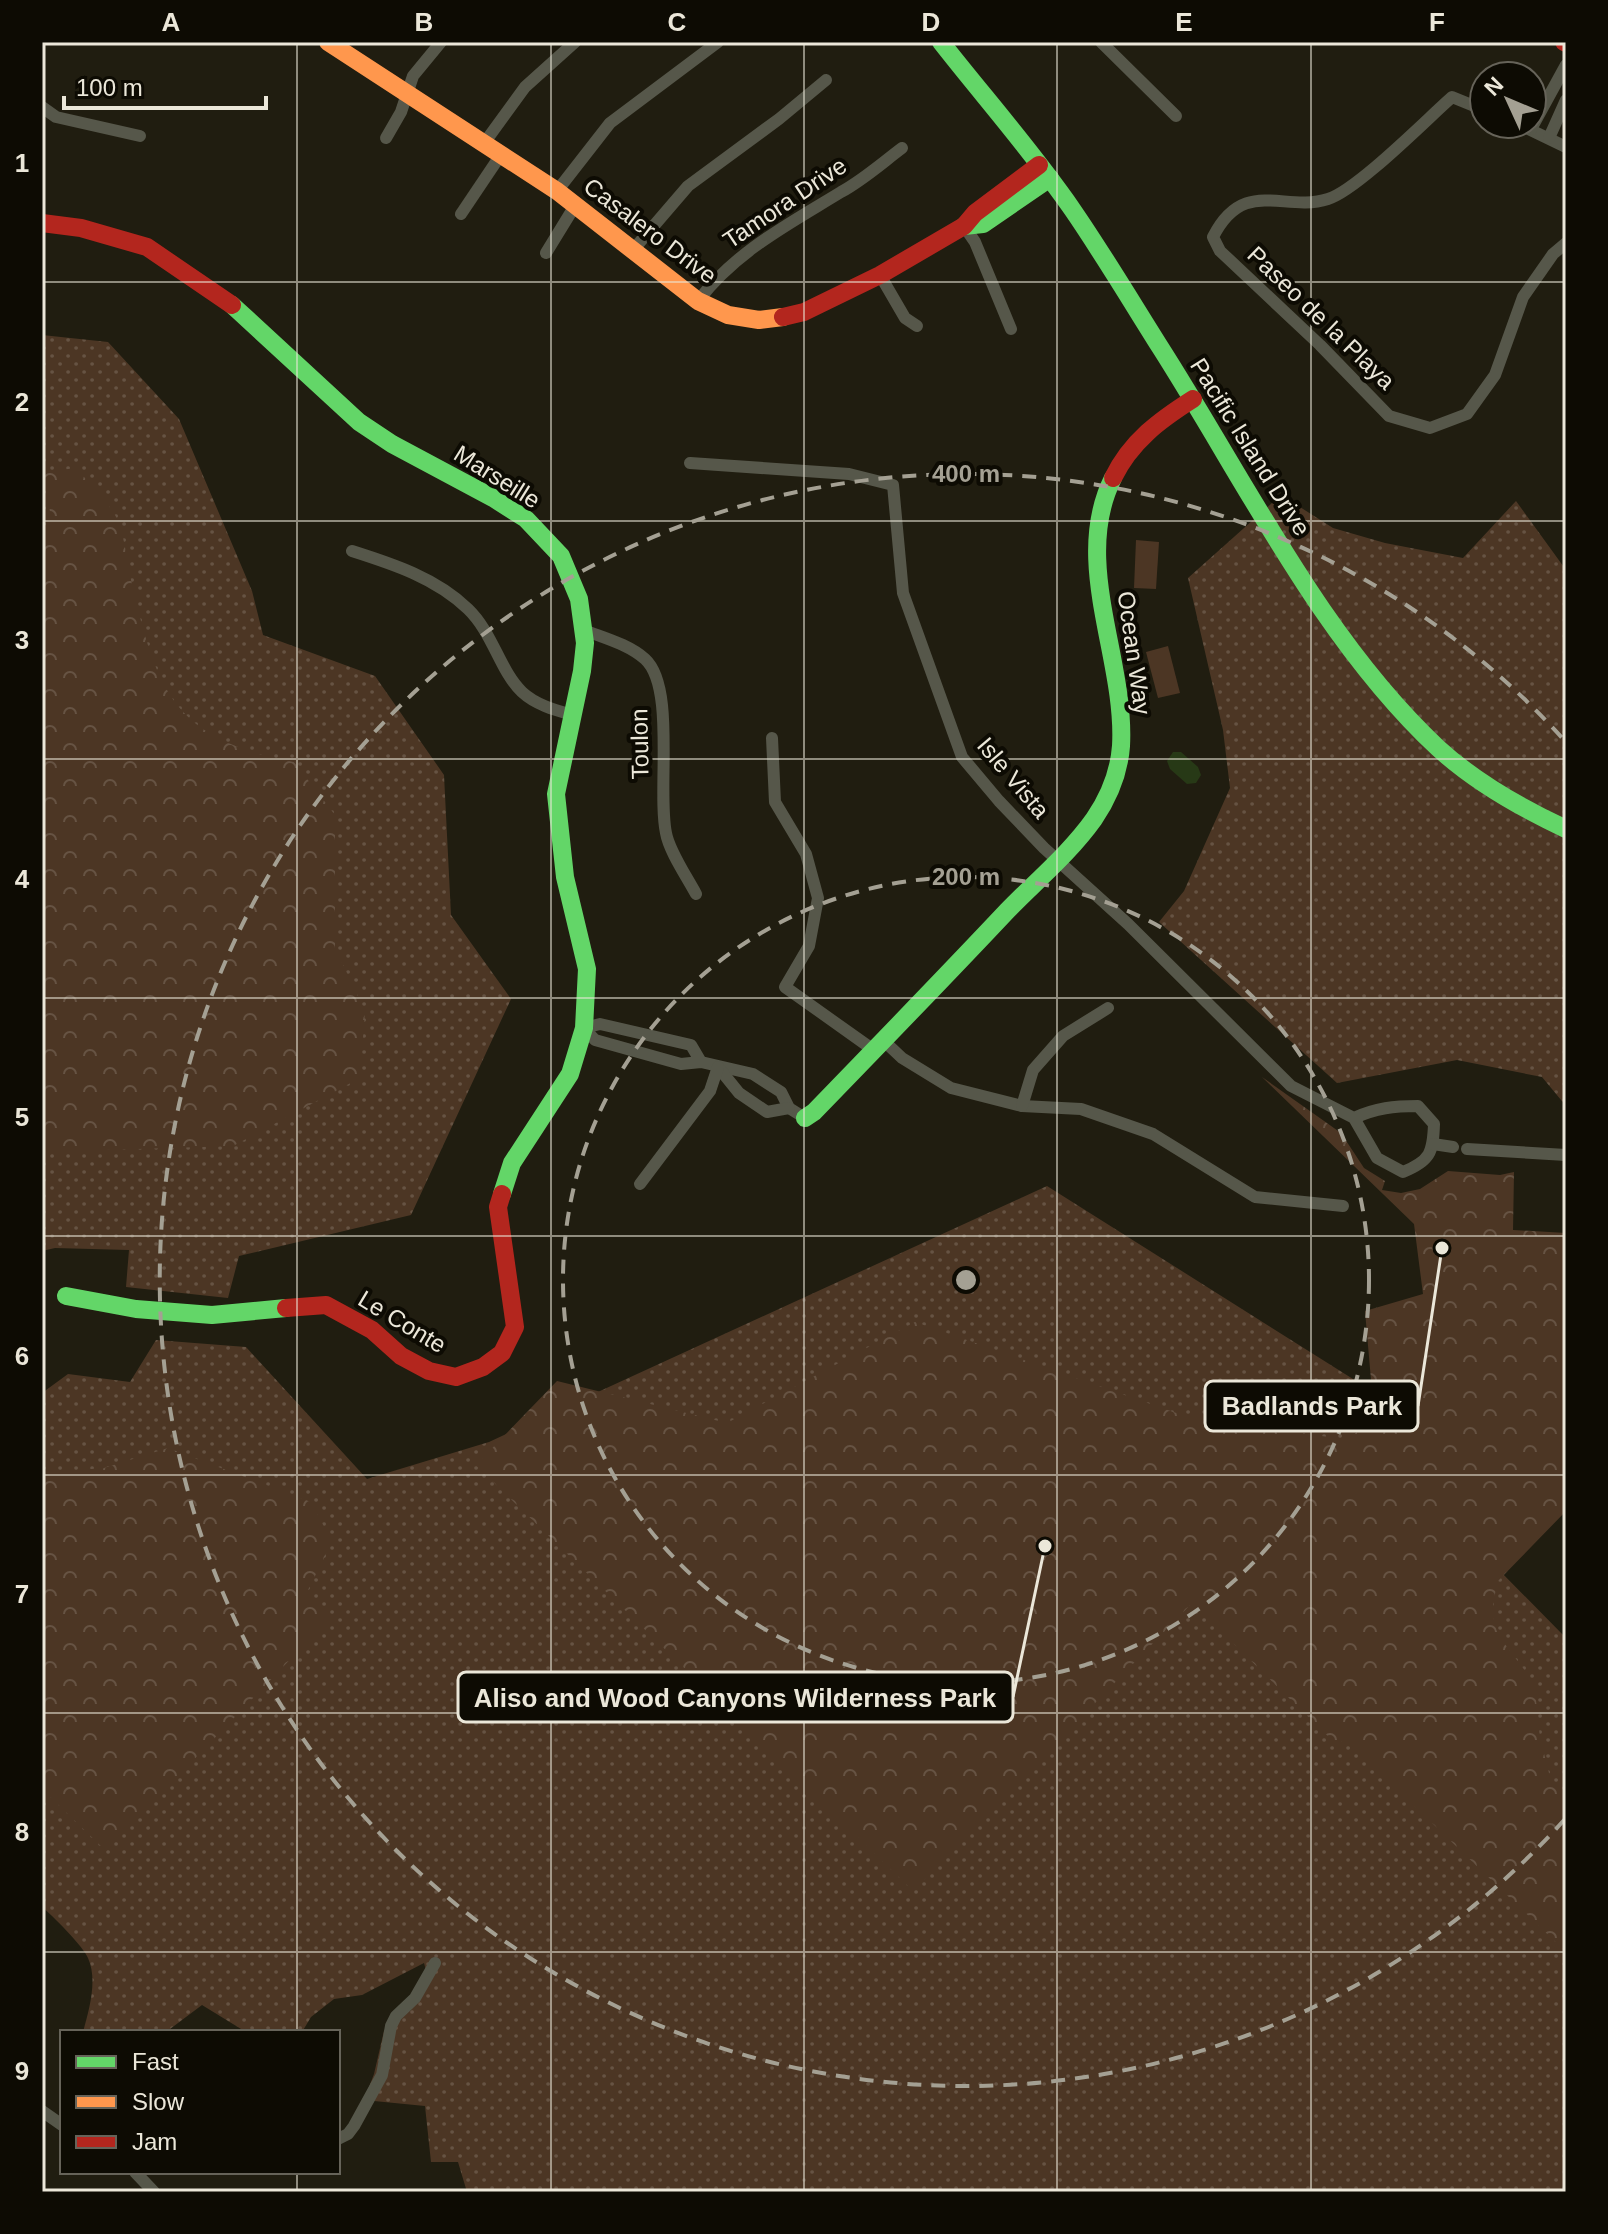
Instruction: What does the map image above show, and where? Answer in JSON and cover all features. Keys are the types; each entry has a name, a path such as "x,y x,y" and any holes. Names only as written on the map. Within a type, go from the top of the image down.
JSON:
{"street":[{"name":"Casalero Drive","path":"328,42 502,153 576,204 698,301 728,315 770,320 804,312 880,275 964,226 975,213 1044,172"},
{"path":"386,138 401,112 413,76 441,42"},
{"path":"485,142 525,87 575,42"},
{"path":"557,191 610,123 718,42"},
{"name":"Pacific Island Drive","path":"941,42 1071,207 1193,399 1238,479 1335,627 1381,689 1410,721 1464,769 1527,811 1566,829"},
{"path":"1101,42 1176,116"},
{"path":"1548,98 1566,65"},
{"path":"633,250 688,186 826,80"},
{"name":"Paseo de la Playa","path":"1468,104 1452,97 1341,193 1314,202 1279,199 1252,201 1235,209 1221,222 1213,237 1220,251 1320,345 1389,416 1430,428 1467,414 1495,375 1523,297 1553,254 1566,243"},
{"path":"1566,100 1549,138 1566,147"},
{"path":"42,107 56,117 140,136"},
{"name":"Tamora Drive","path":"698,301 749,249 845,190 902,148"},
{"path":"461,214 502,153"},
{"path":"546,253 576,204"},
{"name":"Marseille","path":"42,223 81,228 147,247 226,299 359,422 392,444 526,519 561,556 579,599 584,630 582,671 556,794 565,877 587,969 584,1028"},
{"path":"964,226 975,242 1011,329"},
{"path":"880,275 905,318 917,326"},
{"name":"Ocean Way","path":"797,1113 814,1112 1058,860 1102,806 1114,780 1120,750 1121,715 1096,559 1098,520 1109,485 1123,457 1144,434 1193,399"},
{"name":"Isle Vista","path":"690,463 849,474 893,485 903,593 962,757 999,801 1291,1086 1354,1118"},
{"path":"352,551 401,566 448,592 470,610 488,632 520,690 535,702 573,715"},
{"name":"Toulon","path":"584,630 634,650 648,661 657,675 664,709 662,767 666,835 696,894"},
{"path":"772,738 775,802 806,854 818,898 809,946 785,987 951,1088 1022,1106 1081,1109 1153,1134 1255,1197 1343,1206"},
{"path":"1022,1106 1033,1070 1063,1036 1108,1008"},
{"path":"701,1062 691,1045 600,1024 584,1028 595,1040 681,1064 701,1062 753,1074 781,1092 797,1113"},
{"name":"Le Conte","path":"66,1296 136,1309 212,1315 326,1305 372,1330 401,1356 429,1371 456,1377 483,1367 502,1353 515,1327 498,1207 512,1163 570,1074 584,1028"},
{"path":"718,1067 739,1093 767,1112 797,1113"},
{"path":"640,1184 710,1091 718,1067"},
{"path":"1394,1106 1418,1106 1434,1124 1433,1144 1422,1164 1403,1172 1377,1158 1354,1118 1394,1106"},
{"path":"1433,1144 1453,1147"},
{"path":"1467,1149 1566,1155"},
{"path":"340,2138 354,2126 382,2075 391,2026 396,2016 415,1998 435,1963"},
{"path":"42,2111 60,2124"},
{"path":"137,2174 154,2192"}],"green space":[{"path":"42,335 108,342 179,419 252,591 263,635 375,676 444,775 451,915 511,999 411,1215 239,1256 228,1298 126,1287 129,1250 55,1248 42,1251"},
{"path":"76,468 107,503 118,521 150,652 162,681 177,704 196,724 221,740 294,762 335,815 335,948 365,1011 360,1078 233,1146 42,1152 42,551 50,512 45,472"},
{"path":"1281,495 1333,528 1385,543 1463,558 1516,501 1566,570 1566,1106 1542,1077 1457,1060 1337,1083 1159,922 1184,891 1230,788 1223,730 1188,578"},
{"path":"1136,540 1159,542 1156,589 1134,588"},
{"path":"1168,646 1180,693 1158,698 1146,652"},
{"path":"1262,1077 1341,1133 1364,1168 1385,1181 1382,1190 1401,1193 1420,1189 1448,1171 1500,1175 1514,1172 1513,1230 1566,1233 1566,1511 1497,1582 1492,1612 1498,1635 1529,1676 1535,1690 1540,1738 1549,1773 1566,1804 1566,1952 1345,1739 1337,1745 1192,1603 913,1891 476,1465 557,1381 727,1423 915,1322 1185,1416 1349,1440 1374,1414 1365,1311 1423,1294 1414,1224"},
{"path":"1047,1186 1426,1425 1438,1508 1566,1638 1566,2192 467,2192 458,2162 431,2162 425,2106 364,2100 384,2031 428,1978 424,1963 362,1995 334,1999 311,2017 303,2030 243,2030 202,2005 169,2030 84,2030 92,1995 88,1958 42,1907 42,1393 68,1374 130,1382 156,1340 246,1347 367,1479 489,1442"},
{"path":"168,1448 311,1502 332,1542 307,1592 329,1619 106,1851 42,1789 42,1473 104,1468"}],"shaded area":[{"path":"1173,752 1181,752 1198,767 1201,775 1196,783 1187,784 1170,769 1167,761"}],"traffic: fast":[{"path":"941,42 1041,166 1083,226 1192,398 1287,557 1358,658 1396,705 1452,760 1499,793 1566,829"},
{"path":"964,226 983,224 1050,178"},
{"path":"232,305 359,422 392,444 526,519 561,556 579,599 585,643 582,671 556,794 565,877 587,969 584,1028 570,1074 512,1163 502,1194"},
{"path":"805,1118 1063,856 1094,819 1109,793 1120,756 1120,713 1098,577 1097,543 1101,510 1113,478"},
{"path":"66,1296 136,1309 212,1315 286,1308"}],"traffic: slow":[{"path":"328,42 557,191 698,301 728,315 759,320 783,317"}],"traffic: jam":[{"path":"783,317 804,312 880,275 964,226 975,213 1039,165"},
{"path":"42,223 81,228 147,247 232,305"},
{"path":"1113,478 1128,453 1147,432 1193,399"},
{"path":"286,1308 326,1305 372,1330 401,1356 429,1371 456,1377 483,1367 502,1353 515,1327 498,1207 502,1194"}],"place":[{"name":"Badlands Park","path":"1442,1248"},
{"name":"Aliso and Wood Canyons Wilderness Park","path":"1045,1546"}]}
